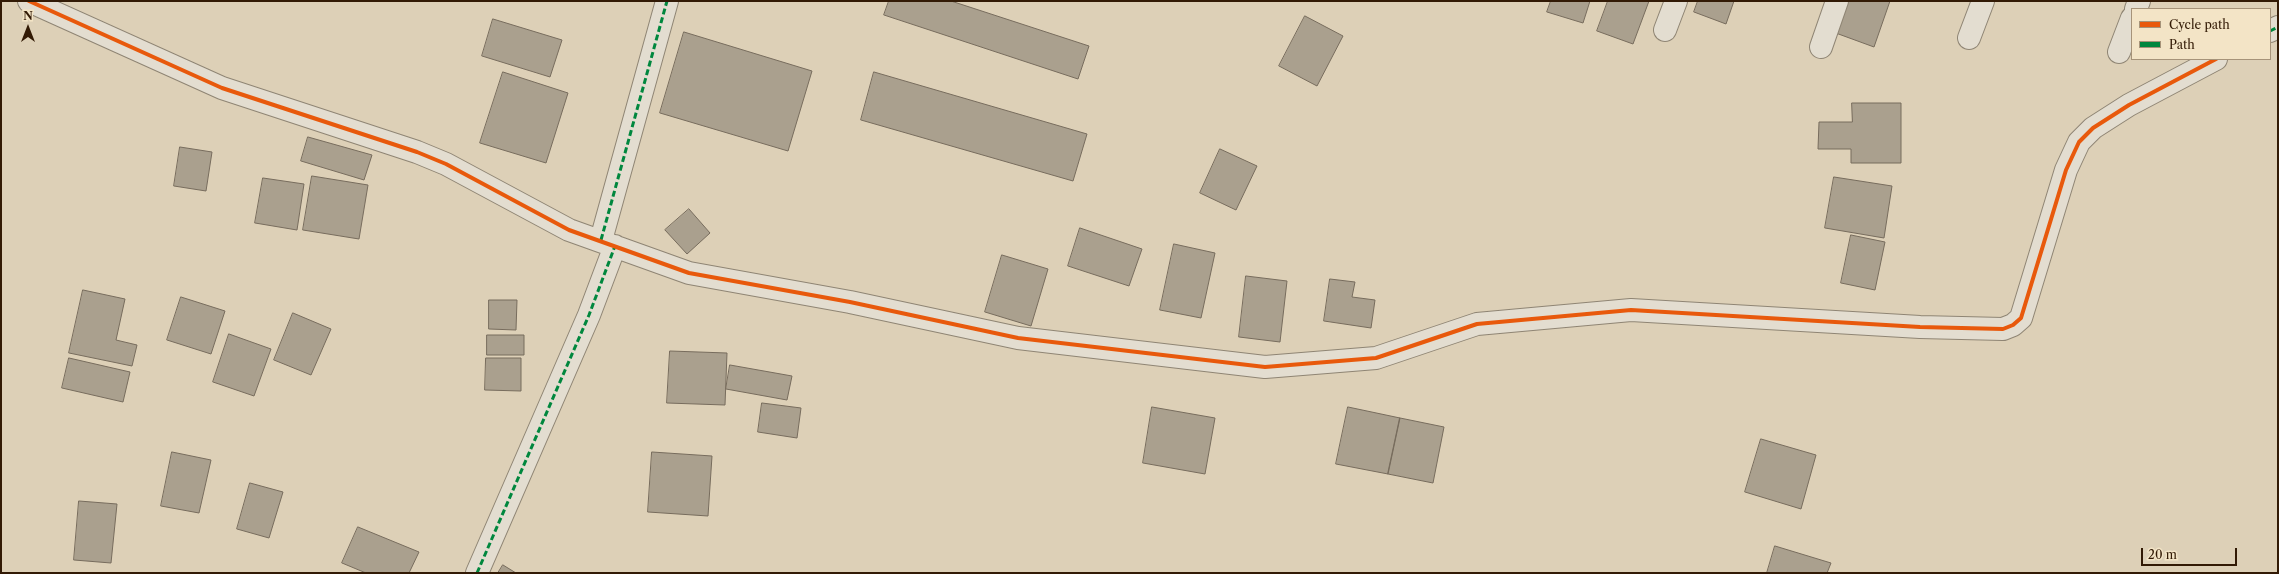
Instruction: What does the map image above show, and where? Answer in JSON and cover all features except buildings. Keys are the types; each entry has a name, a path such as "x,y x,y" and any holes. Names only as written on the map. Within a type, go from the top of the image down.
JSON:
{"street":[{"path":"29,1 222,88 418,152 446,164 569,230 689,273 850,302 1018,338 1266,367 1376,358 1477,324 1631,310 1920,327 2003,329 2013,325 2021,318 2066,170 2080,142 2093,128 2129,104 2214,60"},
{"path":"477,573 589,315 667,1"},
{"path":"1665,30 1676,1"},
{"path":"1821,47 1837,1"},
{"path":"1969,38 1983,1"},
{"path":"2119,52 2131,21"}],"marked path":[{"path":"601,240 667,1"},
{"path":"2271,30 2278,27"},
{"path":"477,573 589,315 615,246"}],"cycle path":[{"path":"29,1 222,88 417,152 446,164 569,230 689,273 850,302 1018,338 1265,367 1376,358 1477,324 1631,310 1920,327 2003,329 2013,325 2021,318 2066,170 2079,142 2093,128 2129,105 2214,60"}]}
